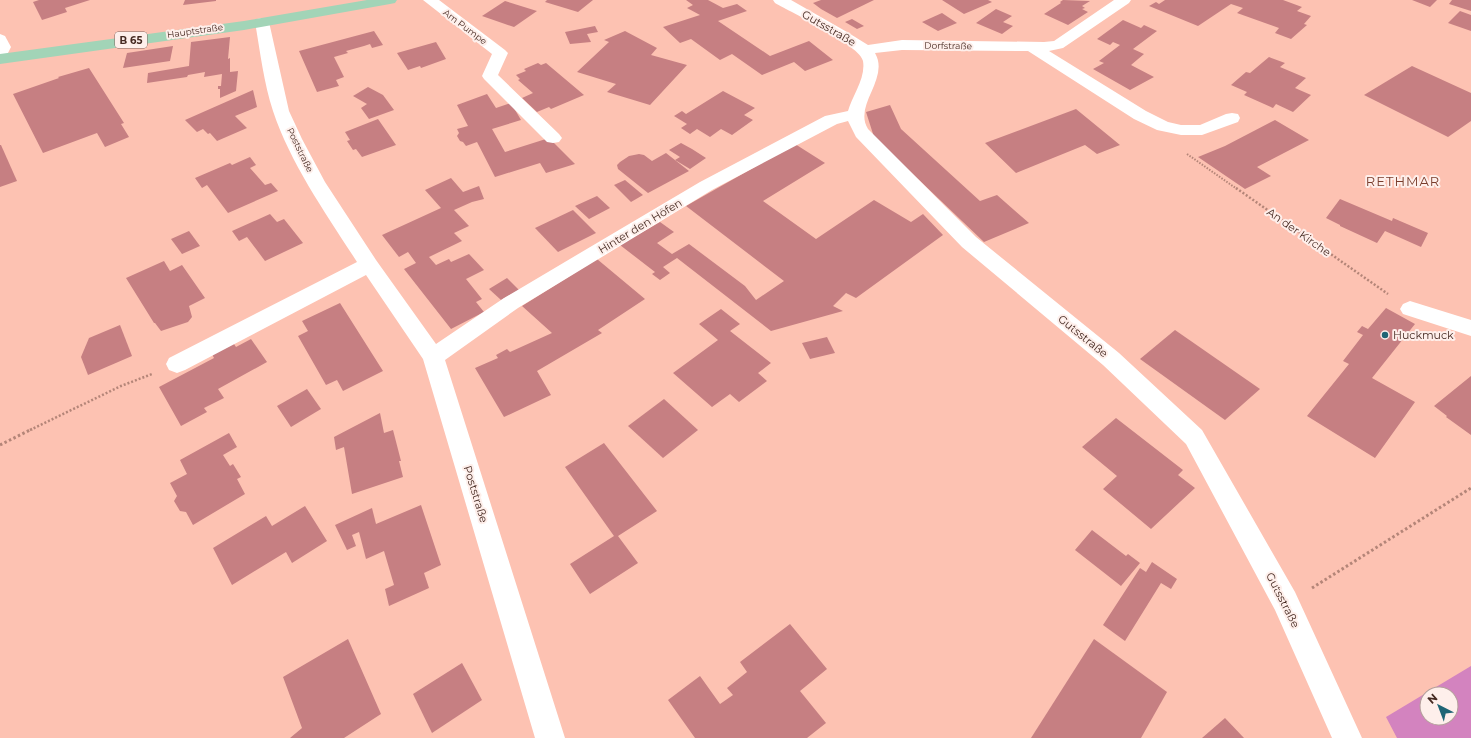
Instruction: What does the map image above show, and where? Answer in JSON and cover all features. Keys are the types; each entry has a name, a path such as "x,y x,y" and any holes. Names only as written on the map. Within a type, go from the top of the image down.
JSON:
{"main road":[{"name":"Hauptstraße","path":"0,57 262,22 390,0"}],"street":[{"name":"Am Pumpe","path":"430,0 500,53 490,76 554,138"},
{"name":"Gutsstraße","path":"780,0 855,42 868,53 872,63 871,72 857,110 856,123 862,133 969,242 1111,359 1194,437 1285,601 1347,738"},
{"name":"Dorfstraße","path":"865,50 902,45 1032,47 1058,45 1124,0"},
{"name":"Poststraße","path":"262,22 281,111 293,139 316,183 369,265 433,357 550,738"},
{"path":"0,39 3,47 0,57"},
{"path":"1032,47 1140,115 1163,126 1181,130 1202,130 1232,118"},
{"name":"Hinter den Höfen","path":"433,357 511,303 706,186 831,120 844,116 857,116"},
{"path":"177,364 369,265"},
{"path":"1410,309 1471,328"}],"path":[{"name":"An der Kirche","path":"1185,152 1410,309"},
{"path":"0,445 121,386 177,364"},
{"path":"1285,601 1300,596 1471,488"}],"shaded area":[{"path":"1471,666 1471,738 1397,738 1386,717 1419,697 1419,726 1459,726 1459,686 1438,686"}],"building":[{"path":"39,0 90,0 65,8 67,12 42,20 33,2"},
{"path":"185,0 216,0 216,1 183,5"},
{"path":"547,0 593,0 578,12 545,2"},
{"path":"686,0 708,0 723,8 737,4 747,11 718,21 770,56 809,41 833,60 805,71 794,62 762,75 732,54 720,60 691,39 680,43 663,27 700,15 687,8 693,5"},
{"path":"821,0 874,0 837,18 813,3"},
{"path":"942,0 988,0 992,2 964,14"},
{"path":"1063,0 1090,1 1082,6 1085,8 1082,9 1088,12 1068,25 1044,14 1061,3 1060,2"},
{"path":"1165,0 1283,0 1302,7 1297,11 1311,16 1304,24 1307,25 1291,39 1275,33 1279,28 1237,13 1243,8 1231,4 1198,26 1149,6 1156,2 1159,4"},
{"path":"1412,0 1437,0 1430,7"},
{"path":"1452,0 1471,0 1471,11 1449,4"},
{"path":"505,1 537,11 514,27 482,16"},
{"path":"996,9 1012,16 1003,22 1013,26 1002,34 976,23"},
{"path":"1460,11 1471,15 1471,31 1448,23"},
{"path":"942,13 957,23 938,31 922,22"},
{"path":"852,19 864,26 857,29 845,22"},
{"path":"1123,20 1141,28 1144,25 1157,31 1133,49 1144,54 1131,65 1154,77 1130,90 1093,69 1104,63 1099,61 1120,45 1113,42 1110,45 1097,39"},
{"path":"595,26 598,32 587,34 591,42 570,44 565,32"},
{"path":"374,31 383,45 372,48 370,44 346,51 348,53 334,57 344,77 336,80 339,86 317,92 299,51"},
{"path":"625,31 657,48 651,55 687,65 650,105 607,92 616,84 577,72 609,42 604,40"},
{"path":"230,37 228,59 230,58 230,72 238,71 236,91 220,98 220,89 218,89 218,86 221,86 222,74 204,77 205,72 188,75 187,77 147,83 148,73 189,66 191,42"},
{"path":"436,42 446,59 421,68 420,66 408,70 397,53"},
{"path":"173,46 170,61 123,68 127,53"},
{"path":"1269,57 1285,63 1280,67 1306,78 1295,88 1311,95 1293,112 1276,104 1273,108 1244,95 1247,92 1231,85 1246,72 1250,73"},
{"path":"538,63 541,65 546,63 584,95 551,109 549,107 537,112 522,98 533,93 518,80 520,79 516,75 526,71 524,69"},
{"path":"1412,66 1471,93 1471,121 1448,137 1364,95"},
{"path":"89,68 124,123 121,124 129,137 105,147 97,133 43,153 13,94 59,78 58,77"},
{"path":"368,87 383,95 394,110 369,119 361,108 367,104 353,96"},
{"path":"253,90 257,107 235,116 247,128 217,141 210,133 208,134 203,129 197,132 185,120"},
{"path":"723,91 755,108 744,115 753,120 732,135 721,129 710,137 697,129 690,134 681,128 687,124 674,116 682,111 686,114"},
{"path":"487,94 496,108 511,103 521,120 492,129 505,152 549,138 575,164 546,173 540,163 495,177 477,142 466,146 457,136 459,133 457,129 468,126 457,105"},
{"path":"890,105 901,129 980,201 997,195 1029,223 984,242 874,137 866,112"},
{"path":"1076,109 1120,145 1097,154 1085,145 1016,173 985,143"},
{"path":"378,119 396,145 362,157 356,149 353,150 347,141 350,140 345,132"},
{"path":"1275,120 1309,140 1257,167 1271,176 1245,189 1198,157 1225,146"},
{"path":"681,143 706,158 690,169 675,160 680,157 669,150"},
{"path":"795,144 825,163 763,201 816,239 874,200 911,222 923,214 943,235 856,298 846,293 833,306 843,311 771,331 677,258 663,267 670,273 660,280 652,274 655,272 620,245 660,222 674,232 657,243 672,254 689,244 745,286 756,300 784,281 686,206"},
{"path":"0,145 17,181 0,187"},
{"path":"666,153 689,171 648,193 618,169 617,165 629,156 639,154 644,155 652,161"},
{"path":"250,157 256,165 250,168 265,185 271,183 278,191 228,213 207,185 202,188 195,178 230,163 232,165"},
{"path":"451,178 463,192 479,186 484,199 472,202 454,210 469,226 454,233 462,241 429,257 436,265 449,259 451,262 469,254 484,270 466,279 482,299 476,302 484,312 451,329 404,269 416,263 408,252 399,257 382,235 441,208 425,190"},
{"path":"625,180 643,195 631,202 614,185"},
{"path":"597,196 610,208 589,219 575,206"},
{"path":"1340,199 1392,221 1393,218 1428,233 1421,247 1385,231 1377,243 1326,218"},
{"path":"573,210 596,233 558,252 535,228"},
{"path":"270,214 277,222 284,219 303,243 265,261 247,237 239,241 232,231"},
{"path":"189,231 200,246 182,254 171,239"},
{"path":"597,259 645,299 598,330 602,333 537,371 551,395 504,417 475,368 498,358 496,355 507,349 510,352 552,333 522,306"},
{"path":"164,261 170,271 182,265 205,298 189,306 192,317 188,322 161,331 154,323 126,278"},
{"path":"507,278 519,290 501,300 489,289"},
{"path":"340,303 383,371 343,391 337,380 326,385 298,336 308,331 302,321"},
{"path":"1386,308 1415,324 1372,378 1415,402 1375,458 1307,416 1349,364 1343,361 1363,335 1357,332 1362,326 1368,329"},
{"path":"721,309 740,324 730,331 771,363 758,373 767,381 739,402 730,394 712,407 673,373 718,340 699,324"},
{"path":"120,325 132,356 88,375 81,357 89,338"},
{"path":"1175,330 1260,389 1225,420 1140,359"},
{"path":"827,337 835,353 810,359 802,343"},
{"path":"251,339 267,362 218,389 224,398 204,408 207,412 181,426 159,387 214,358 211,352 232,341 236,347"},
{"path":"1471,376 1471,435 1446,417 1447,416 1434,406"},
{"path":"307,389 321,409 291,427 277,406"},
{"path":"664,399 698,430 663,458 628,426"},
{"path":"380,413 384,433 393,430 401,461 399,461 403,477 352,494 344,447 336,450 334,437"},
{"path":"1116,418 1183,470 1178,475 1195,488 1151,529 1103,489 1117,476 1082,447"},
{"path":"229,433 237,447 223,455 230,466 233,464 241,477 237,479 245,494 193,525 186,512 180,511 174,501 177,496 170,483 187,474 180,460"},
{"path":"604,443 657,511 618,536 638,563 590,594 570,564 614,536 565,467"},
{"path":"421,505 441,565 424,573 429,588 389,606 385,589 394,585 384,551 366,559 359,532 352,535 356,546 347,550 335,525 372,508 376,524"},
{"path":"305,506 327,541 292,563 286,552 232,585 213,548 266,516 272,526"},
{"path":"1092,530 1126,556 1128,554 1140,563 1121,586 1075,550"},
{"path":"1152,562 1177,579 1171,589 1161,583 1125,641 1103,625 1140,568 1146,572"},
{"path":"790,624 827,669 800,691 826,723 807,738 695,738 668,700 700,676 720,704 733,695 727,688 747,672 740,662"},
{"path":"348,639 381,714 344,738 290,738 302,728 283,677"},
{"path":"1094,639 1167,692 1141,738 1031,738"},
{"path":"462,663 482,700 432,733 413,694"},
{"path":"1225,718 1244,738 1202,738"}],"place":[{"name":"Huckmuck","path":"1385,335"}],"district":[{"name":"RETHMAR","path":"1403,181"}]}
